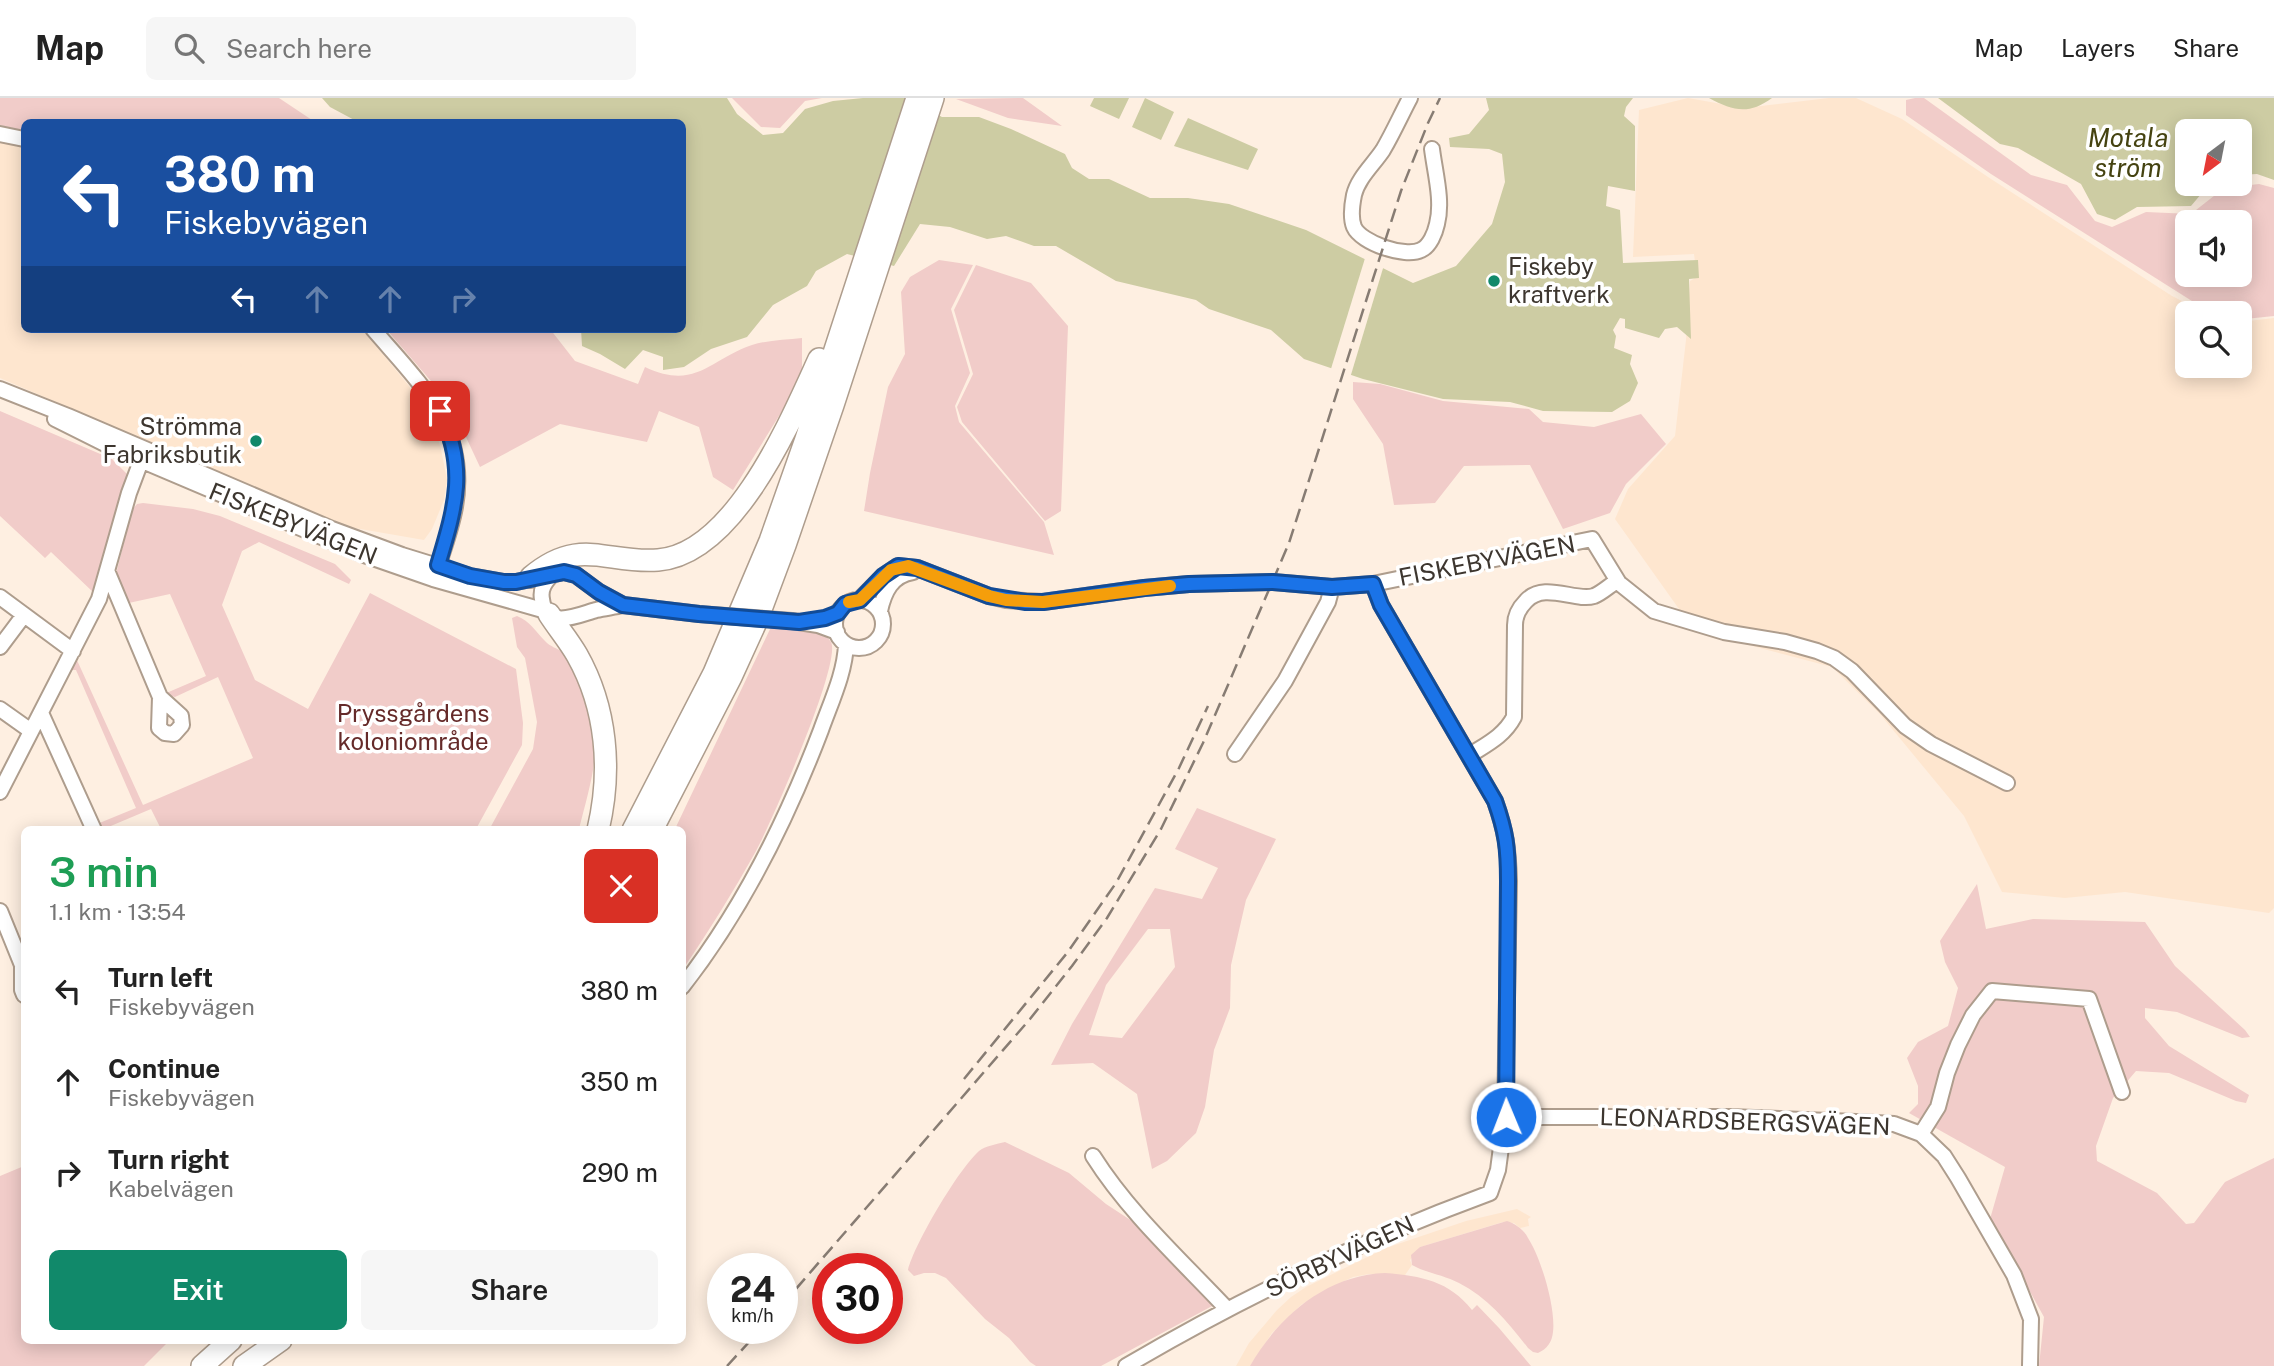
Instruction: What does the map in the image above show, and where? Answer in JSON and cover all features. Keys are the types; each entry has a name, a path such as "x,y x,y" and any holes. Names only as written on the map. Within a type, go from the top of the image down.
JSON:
{"highway":[{"path":"654,826 731,677 757,620 829,418 917,98"},
{"path":"635,826 689,723 746,600 792,477 840,332 862,291 933,98"},
{"path":"547,575 577,564 613,557 658,560 694,548 717,528 765,469 821,355 840,332"},
{"path":"548,612 577,654 587,676 602,725 606,776 599,826"},
{"path":"659,826 671,793"},
{"path":"202,1366 227,1344"},
{"path":"229,1366 252,1344"},
{"path":"244,1366 275,1344"}],"street":[{"path":"1410,98 1383,150 1359,182 1354,194 1351,214 1354,226 1366,240 1406,253 1424,249 1428,244 1435,232 1438,210 1432,149"},
{"path":"0,134 21,138"},
{"path":"376,333 432,397 452,446 457,478 456,493 452,517 435,572"},
{"name":"FISKEBYVÄGEN","path":"6,392 87,436 143,455 435,572 567,620 623,605"},
{"path":"0,792 99,599 120,523 143,455"},
{"name":"FISKEBYVÄGEN","path":"860,600 883,576 898,566 917,568 989,596 1043,602 1189,584 1273,582 1332,587 1373,584 1592,539 1617,581 1654,611 1724,632 1793,644 1834,658 1852,671 1905,726 1931,744 2007,783"},
{"name":"FISKEBYVÄGEN","path":"435,572 516,582 547,575 576,575 623,605 795,621 818,625 848,641"},
{"path":"108,573 160,697"},
{"name":"FISKEBYVÄGEN","path":"880,611 886,592 898,577 904,573 932,573"},
{"path":"547,575 541,598 548,612"},
{"path":"1470,755 1499,736 1514,717 1515,617 1521,606 1530,596 1540,592 1593,596 1617,581"},
{"name":"SÖRBYVÄGEN","path":"1126,1366 1227,1309 1395,1232 1490,1193 1498,1170 1510,1117 1508,848 1505,829 1495,801 1381,605 1373,584"},
{"path":"1235,754 1284,681 1328,602 1332,587"},
{"path":"0,597 73,651"},
{"path":"686,982 724,930 753,882 793,802 844,665 848,641 835,622 838,613 845,604 860,600 872,603 880,611 884,623 881,635 872,644 848,641"},
{"name":"FISKEBYVÄGEN","path":"795,621 825,618 838,613"},
{"path":"0,647 24,615"},
{"path":"0,709 31,731"},
{"path":"41,713 91,826"},
{"path":"0,911 21,960"},
{"path":"1921,1134 1937,1107 1947,1073 1963,1035 1992,986 2089,999 2122,1092"},
{"name":"LEONARDSBERGSVÄGEN","path":"1510,1117 1730,1117 1856,1122 1894,1124 1921,1134 1944,1156 2014,1275 2031,1319 2030,1366"},
{"path":"1093,1156 1141,1218 1227,1309"}],"shaded area":[{"path":"1688,98 1744,108 1829,98 1856,98 1902,119 2182,301 2175,301 2175,378 2252,378 2252,321 2274,318 2274,908 2269,913 2125,892 2065,898 2002,892 1964,816 1879,713 1832,667 1684,628 1684,616 1615,519 1628,489 1675,436 1690,281 1697,277 1694,254 1633,257 1639,110"},
{"path":"0,141 21,145 21,333 365,333 414,392 433,423 447,480 444,500 432,529 424,540 343,526 0,378"},
{"path":"1517,1209 1531,1217 1528,1219 1529,1226 1520,1228 1514,1223 1503,1222 1420,1247 1410,1260 1412,1265 1405,1275 1369,1274 1353,1277 1323,1291 1301,1305 1272,1333 1250,1366 1236,1366 1249,1343 1277,1310 1306,1287 1386,1248 1466,1221"}],"green space":[{"path":"0,98 279,98 310,119 21,119 21,130 0,125"},
{"path":"732,98 822,98 805,101 780,128 761,127"},
{"path":"1023,98 1062,126 1008,118 956,99"},
{"path":"1924,98 2031,175 2067,185 2095,221 2112,227 2146,212 2175,213 2175,287 2252,287 2252,210 2196,210 2214,196 2252,196 2252,185 2274,188 2274,316 2252,318 2252,301 2192,301 1991,174 1906,115 1906,100"},
{"path":"939,260 973,265 951,309 970,373 955,406 959,422 1044,522 1054,555 864,511 888,387 905,354 901,292 910,277"},
{"path":"976,265 1031,283 1068,326 1061,511 1045,521 962,422 957,407 973,374 954,310"},
{"path":"389,333 553,333 575,361 638,384 645,367 663,374 690,374 752,345 802,338 802,379 733,490 713,477 699,427 659,411 647,442 560,424 480,467 450,403"},
{"path":"1353,382 1380,384 1443,401 1529,409 1543,422 1594,427 1641,414 1666,444 1626,484 1610,513 1563,529 1530,465 1464,466 1435,503 1394,505 1383,444 1353,399"},
{"path":"0,411 112,459 127,474 104,566 94,593 51,552 45,558 0,516"},
{"name":"Pryssgårdens koloniområde","path":"137,504 193,509 220,516 335,564 351,580 349,584 259,542 242,551 222,605 255,680 308,709 370,593 516,669 523,723 522,745 478,826 160,826 151,809 111,826 97,824 136,808 76,670 69,670 76,658 143,805 253,758 218,677 175,697 164,694 206,676 170,594 124,604 116,574 132,510"},
{"path":"512,618 522,618 547,643 566,656 588,701 593,720 595,755 580,826 491,826 533,749 537,722 525,658 517,647"},
{"path":"771,627 813,631 827,637 831,642 832,656 803,745 756,851 686,964 686,826 676,826"},
{"path":"1197,808 1276,839 1246,900 1231,965 1230,1008 1214,1050 1205,1107 1196,1133 1167,1161 1152,1169 1137,1094 1093,1063 1051,1065 1072,1024 1155,888 1202,899 1218,868 1175,849","holes":["1148,929 1170,929 1175,967 1122,1038 1089,1035 1106,985"]},
{"path":"1977,884 1986,929 2033,919 2145,922 2175,966 2250,1037 2242,1038 2177,1012 2145,1008 2145,1018 2169,1046 2249,1095 2246,1103 2236,1101 2169,1073 2136,1071 2113,1098 2096,1146 2097,1161 2157,1193 2186,1224 2194,1223 2225,1182 2274,1158 2274,1366 2039,1366 2044,1317 1990,1219 2005,1167 1909,1113 1918,1104 1918,1086 1907,1058 1918,1042 1948,1026 1958,988 1945,962 1940,941"},
{"path":"1005,1142 1069,1173 1106,1204 1135,1223 1162,1247 1214,1305 1101,1366 1036,1366 946,1278 935,1273 914,1276 908,1270 912,1258 949,1190 979,1151"},
{"path":"21,1167 21,1344 166,1344 144,1366 0,1366 0,1176"},
{"path":"1507,1221 1524,1232 1528,1238 1538,1258 1550,1297 1552,1336 1548,1345 1538,1353 1528,1348 1488,1303 1469,1289 1412,1265 1411,1255 1420,1247"},
{"path":"1385,1273 1423,1278 1454,1292 1472,1310 1477,1305 1531,1366 1250,1366 1275,1331 1306,1302 1343,1281"}],"water":[{"path":"322,98 727,98 737,114 763,135 783,133 805,109 833,101 907,98 942,117 979,117 1011,129 1065,154 1072,168 1089,179 1109,179 1150,198 1188,198 1229,204 1306,230 1413,283 1456,266 1492,224 1505,182 1502,154 1489,149 1450,147 1449,138 1469,134 1489,110 1486,98 1633,98 1626,107 1624,116 1635,126 1635,191 1608,186 1606,206 1620,210 1623,263 1698,260 1699,278 1689,279 1691,339 1677,327 1665,329 1659,338 1625,328 1625,319 1620,318 1613,330 1616,336 1614,348 1632,355 1630,364 1638,383 1630,401 1612,412 1543,411 1510,402 1443,399 1363,379 1304,359 1271,330 1209,309 1196,300 1116,281 1056,246 1034,246 1006,236 987,239 950,227 920,224 894,266 847,254 816,271 807,286 773,305 747,337 711,349 684,367 663,370 663,357 643,350 625,369 582,346 581,333 686,333 686,119 352,119 330,107"},
{"path":"1094,98 1129,98 1119,119 1090,106"},
{"path":"1145,98 1174,112 1161,140 1132,127"},
{"path":"1709,98 1772,98 1756,107 1741,109"},
{"name":"Motala ström","path":"1938,98 2274,98 2274,180 2252,174 2252,119 2175,119 2175,196 2199,196 2191,206 2137,207 2115,220 2097,214 2081,184 2018,148 2000,144"},
{"path":"1188,118 1258,149 1248,170 1174,146"}],"pier":[{"path":"1366,255 1384,265 1350,378 1330,372"}],"railway":[{"path":"798,1287 1030,1019 1107,918 1161,829 1203,743 1289,543 1401,191 1440,98"},
{"path":"964,1079 1067,953 1116,883 1179,768 1208,706"},
{"path":"727,1366 747,1344"}],"slow traffic":[{"path":"849,602 860,600 883,576 898,566 917,568 989,596 1026,602 1170,586"}],"place":[{"name":"Fiskeby kraftverk","path":"1494,281"},
{"name":"Strömma Fabriksbutik","path":"256,441"}],"route":[{"path":"440,411 452,446 457,478 454,509 438,565 470,576 504,582 516,582 558,572 569,573 623,605 799,622 838,613 845,604 860,600 883,576 898,566 917,568 989,596 1026,602 1189,584 1273,582 1332,587 1373,584 1381,605 1495,801 1505,829 1508,848 1504,1095 1506,1117"}]}
